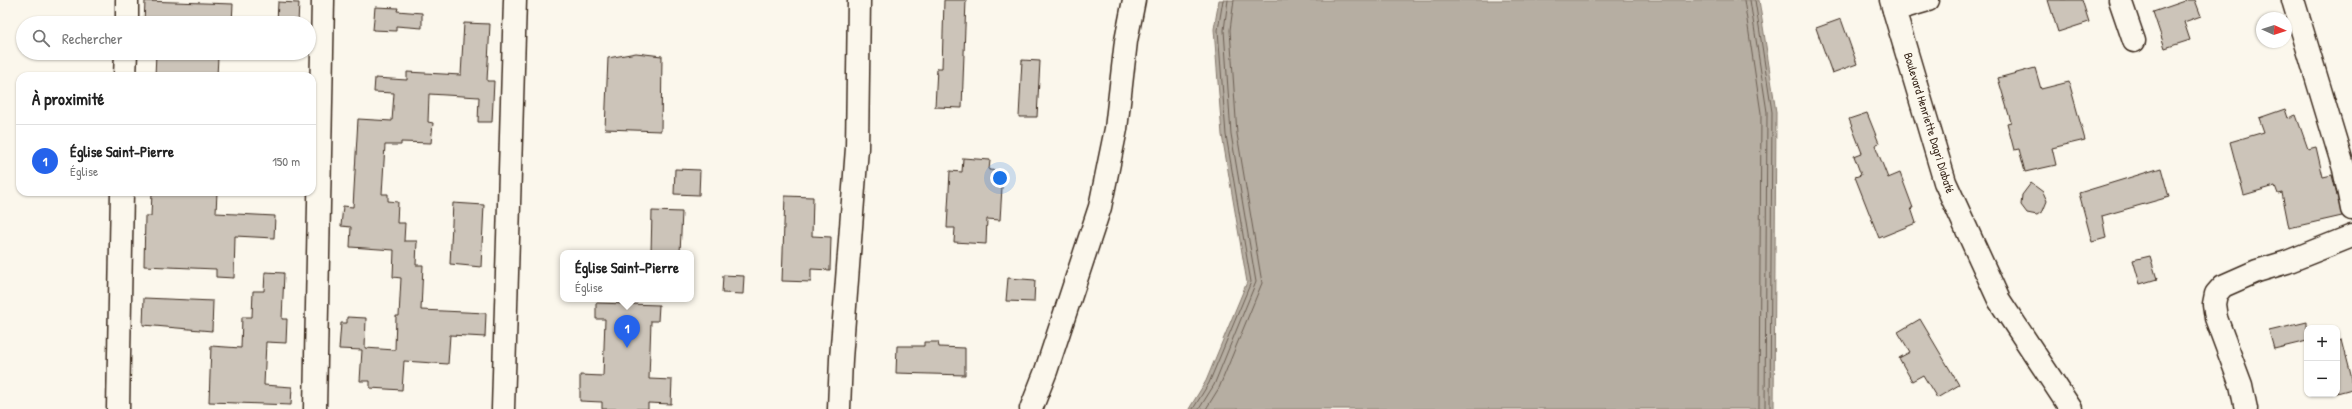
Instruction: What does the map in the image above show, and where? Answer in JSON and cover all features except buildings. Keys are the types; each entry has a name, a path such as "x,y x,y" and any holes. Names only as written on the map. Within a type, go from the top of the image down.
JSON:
{"street":[{"path":"127,16 128,0"},
{"path":"316,147 323,0"},
{"path":"503,409 516,0"},
{"path":"839,409 840,359 857,148 859,0"},
{"path":"1031,409 1046,370 1100,207 1116,129 1126,41 1134,0"},
{"path":"1892,5 1928,0"},
{"path":"2120,0 2134,41"},
{"path":"2293,0 2344,169 2352,209"},
{"name":"Boulevard Henriette Dagri Diabaté","path":"1892,5 1945,182 1999,300 2071,409"},
{"path":"125,72 126,60"},
{"path":"118,409 122,196"},
{"path":"315,409 316,196"},
{"path":"2246,409 2241,385 2216,318 2214,304 2216,294 2223,286 2257,271 2287,262 2352,236"}],"water":[{"path":"1219,0 1759,0 1776,112 1774,409 1189,409 1206,381 1247,282 1222,135 1214,29"}],"place":[{"name":"Église Saint-Pierre","path":"627,348"}]}
